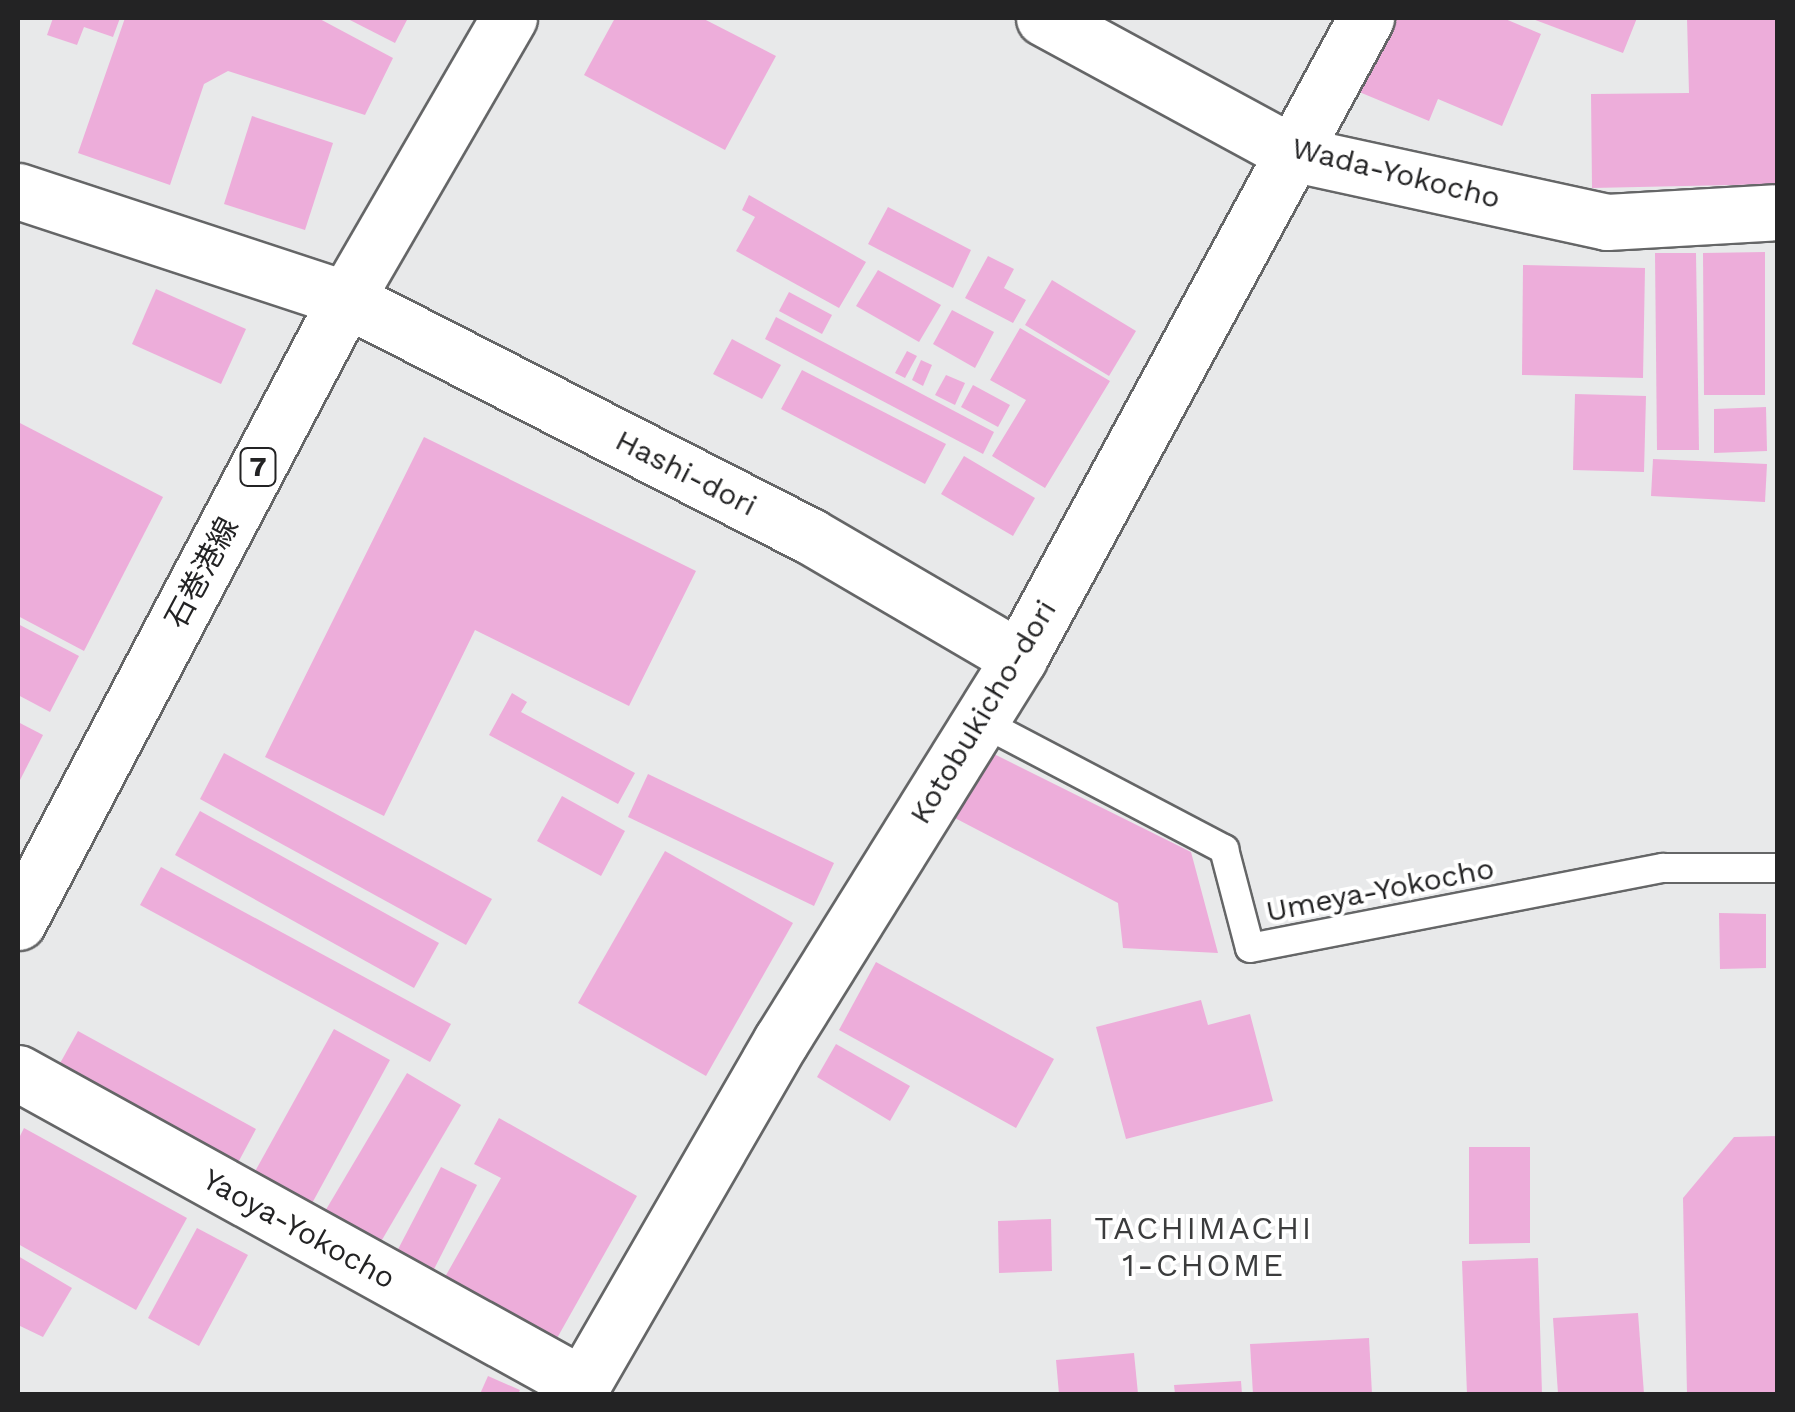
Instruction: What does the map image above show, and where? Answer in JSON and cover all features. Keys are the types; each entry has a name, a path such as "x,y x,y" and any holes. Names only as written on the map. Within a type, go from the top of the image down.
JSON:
{"street":[{"name":"石巻港線","path":"18,922 346,300 509,18"},
{"name":"Wada-Yokocho","path":"1044,18 1295,154 1607,222 1778,212"},
{"name":"Kotobukicho-dori","path":"579,1389 781,1041 1018,658 1366,18"},
{"name":"Hashi-dori","path":"18,191 346,300 810,536 1018,658"},
{"name":"Yaoya-Yokocho","path":"18,1073 579,1389"}],"lane":[{"name":"Umeya-Yokocho","path":"980,721 1224,849 1250,948 1663,868 1778,868"}],"building":[{"path":"53,18 120,18 113,37 84,27 77,45 47,35"},
{"path":"125,18 318,18 393,58 365,115 228,71 204,84 170,185 78,153"},
{"path":"346,18 408,18 395,43"},
{"path":"615,18 702,18 776,56 725,150 584,75"},
{"path":"1382,18 1503,18 1541,34 1502,126 1438,99 1429,121 1352,89"},
{"path":"1530,18 1637,18 1623,53"},
{"path":"1687,18 1778,18 1778,184 1592,188 1591,94 1689,93"},
{"path":"252,116 333,143 305,230 224,204"},
{"path":"749,195 866,262 839,308 736,251 755,217 742,210"},
{"path":"888,207 971,250 953,288 868,244"},
{"path":"1765,252 1765,395 1704,395 1703,253"},
{"path":"1655,253 1696,253 1699,450 1657,450"},
{"path":"988,256 1014,269 1004,288 1026,300 1013,323 965,298"},
{"path":"1523,265 1645,268 1643,378 1522,375"},
{"path":"878,270 941,305 919,342 856,306"},
{"path":"1052,280 1136,331 1109,376 1025,325"},
{"path":"156,289 246,329 221,384 132,344"},
{"path":"789,292 832,315 822,334 779,311"},
{"path":"952,310 994,332 975,368 933,344"},
{"path":"776,317 994,432 983,454 765,339"},
{"path":"1020,328 1110,381 1045,488 992,456 1026,400 990,380"},
{"path":"732,339 781,365 762,399 713,374"},
{"path":"907,351 917,356 905,378 895,373"},
{"path":"921,360 932,365 923,386 912,380"},
{"path":"802,370 946,444 925,484 781,409"},
{"path":"946,375 965,383 955,405 935,395"},
{"path":"973,385 1010,405 998,427 961,407"},
{"path":"1575,394 1646,396 1644,472 1573,470"},
{"path":"1766,407 1767,451 1714,453 1714,409"},
{"path":"18,422 163,497 84,651 18,616"},
{"path":"424,437 696,571 629,706 475,630 384,816 265,757"},
{"path":"964,456 1035,498 1013,536 941,494"},
{"path":"1653,459 1767,464 1765,502 1651,496"},
{"path":"18,624 79,656 50,712 18,695"},
{"path":"512,693 527,702 521,712 635,773 618,804 489,735"},
{"path":"18,722 43,735 18,784"},
{"path":"224,753 492,899 466,945 200,799"},
{"path":"994,754 1191,852 1218,953 1123,948 1118,903 953,817"},
{"path":"648,774 834,863 814,906 628,817"},
{"path":"562,796 625,831 601,876 537,841"},
{"path":"200,811 439,943 414,988 175,855"},
{"path":"665,851 793,923 706,1076 578,1003"},
{"path":"161,867 451,1024 430,1062 140,905"},
{"path":"1719,913 1766,914 1766,968 1720,969"},
{"path":"876,962 1054,1059 1016,1128 839,1030"},
{"path":"1201,1000 1208,1025 1250,1014 1273,1101 1126,1139 1096,1027"},
{"path":"334,1029 390,1060 310,1207 253,1175"},
{"path":"78,1031 256,1129 233,1172 54,1074"},
{"path":"836,1044 910,1086 890,1121 817,1077"},
{"path":"407,1073 461,1105 379,1245 324,1213"},
{"path":"499,1118 637,1196 556,1340 445,1277 501,1178 474,1164"},
{"path":"24,1128 187,1218 136,1310 18,1244 18,1140"},
{"path":"1778,1136 1778,1394 1687,1394 1683,1198 1734,1137"},
{"path":"1469,1147 1530,1147 1530,1243 1469,1244"},
{"path":"441,1167 477,1185 431,1275 394,1257"},
{"path":"1051,1219 1052,1271 999,1273 998,1221"},
{"path":"197,1228 248,1255 199,1346 148,1318"},
{"path":"18,1256 72,1288 43,1337 18,1325"},
{"path":"1538,1258 1542,1394 1467,1394 1462,1261"},
{"path":"1638,1313 1644,1394 1558,1394 1553,1318"},
{"path":"1369,1338 1372,1394 1253,1394 1250,1344"},
{"path":"1134,1353 1138,1394 1059,1394 1056,1360"},
{"path":"488,1376 520,1390 518,1394 480,1394"},
{"path":"1241,1381 1242,1394 1175,1394 1174,1385"}],"district":[{"name":"TACHIMACHI 1-CHOME","path":"1204,1248"}]}
